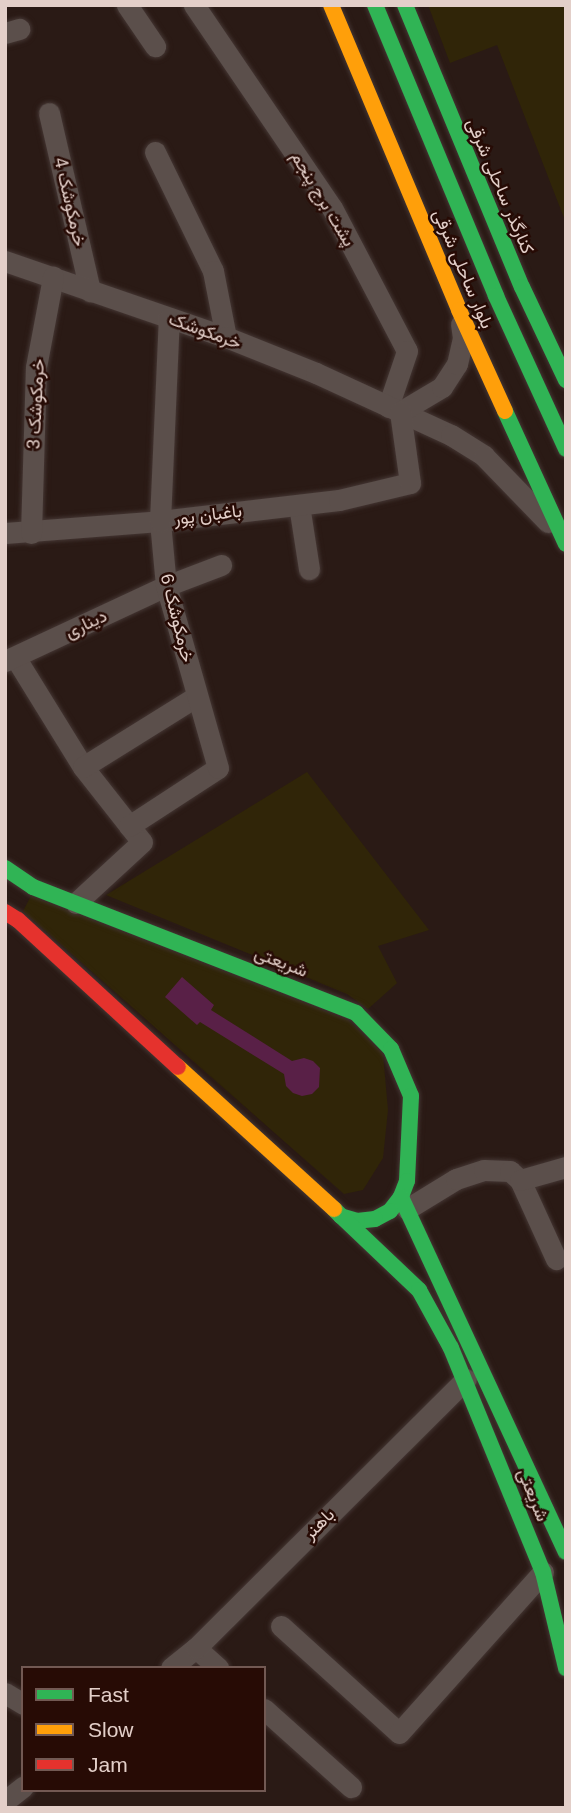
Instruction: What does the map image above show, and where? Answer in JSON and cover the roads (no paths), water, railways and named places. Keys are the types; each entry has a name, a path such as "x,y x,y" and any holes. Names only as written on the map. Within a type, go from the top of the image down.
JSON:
{"main road":[{"name":"بلوار ساحلی شرقی","path":"331,5 459,310 565,542"},
{"name":"بلوار ساحلی شرقی","path":"375,5 496,296 558,414 566,449"},
{"name":"کنارگذر ساحلی شرقی","path":"405,5 522,287 566,380"},
{"name":"شریعتی","path":"5,868 33,887 356,1013 391,1049 411,1096 404,1203 566,1552"},
{"name":"شریعتی","path":"5,912 18,920 419,1290 466,1379 543,1572 566,1668"},
{"path":"341,1216 357,1220 374,1219 404,1203"},
{"path":"543,1572 566,1557"}],"street":[{"path":"127,5 155,46"},
{"name":"پشت برج پنجم","path":"194,5 332,208 407,352 394,410"},
{"name":"خرمکوشک 4","path":"50,113 90,291"},
{"path":"155,152 214,271 226,337"},
{"name":"خرمکوشک","path":"5,261 226,337 316,373 451,435 484,456 512,482 565,542"},
{"name":"خرمکوشک 3","path":"31,533 36,367 53,277"},
{"path":"394,410 442,387 457,364 463,338 459,310"},
{"name":"خرمکوشک 6","path":"129,826 218,768 166,586 160,521 169,318"},
{"name":"باغبان پور","path":"5,533 160,521 299,505 339,500 410,483 394,410"},
{"path":"299,505 309,569"},
{"name":"دیناری","path":"10,659 166,586 221,565"},
{"path":"10,659 83,767 142,842 76,904"},
{"path":"83,767 197,696"},
{"path":"520,1180 566,1167"},
{"path":"404,1203 456,1179 484,1170 510,1171 520,1180 556,1259"},
{"name":"باهنر","path":"174,1666 196,1648 466,1379"},
{"path":"281,1626 399,1733 543,1572"},
{"path":"196,1648 216,1666"},
{"path":"5,1693 21,1703"},
{"path":"266,1711 351,1787"},
{"path":"5,1801 21,1789"}]}
